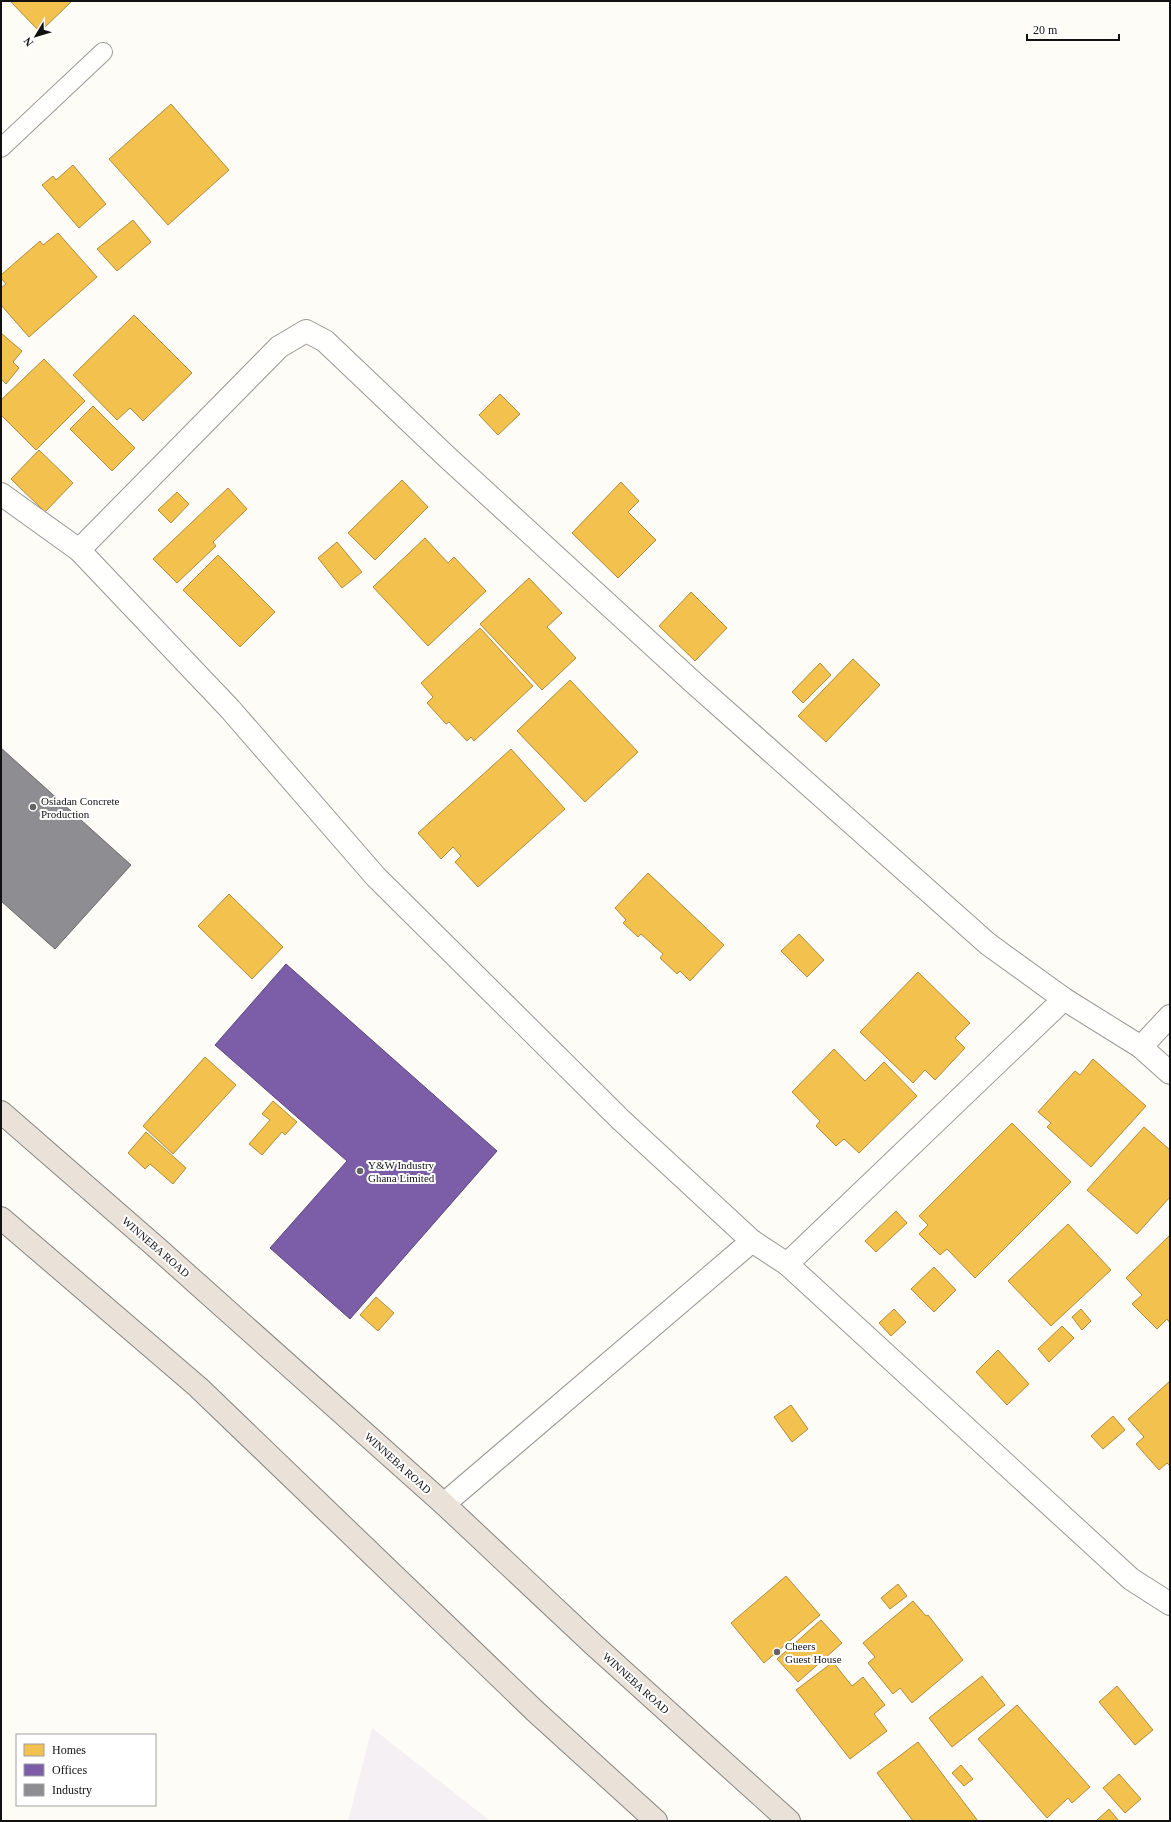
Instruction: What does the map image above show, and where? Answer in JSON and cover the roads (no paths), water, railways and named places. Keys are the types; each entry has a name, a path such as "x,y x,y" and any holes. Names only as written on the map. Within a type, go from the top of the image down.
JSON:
{"highway":[{"name":"WINNEBA ROAD","path":"1,1112 156,1247 444,1504 594,1645 789,1821"},
{"path":"1,1218 198,1387 507,1684 656,1821"}],"street":[{"path":"79,550 279,347 306,331 325,341 447,457 694,683 988,944 1064,999 1141,1047 1170,1073"},
{"path":"1,494 79,550 230,709 376,877 621,1120 752,1241 787,1264 1131,1579 1170,1604"},
{"path":"787,1264 1064,999"},
{"path":"1141,1047 1170,1016"},
{"path":"444,1504 752,1241"}],"lane":[{"path":"1,148 103,52"}],"place":[{"name":"Osiadan Concrete Production","path":"33,807"},
{"name":"Y&W Industry Ghana Limited","path":"360,1171"},
{"name":"Cheers Guest House","path":"777,1652"}]}
